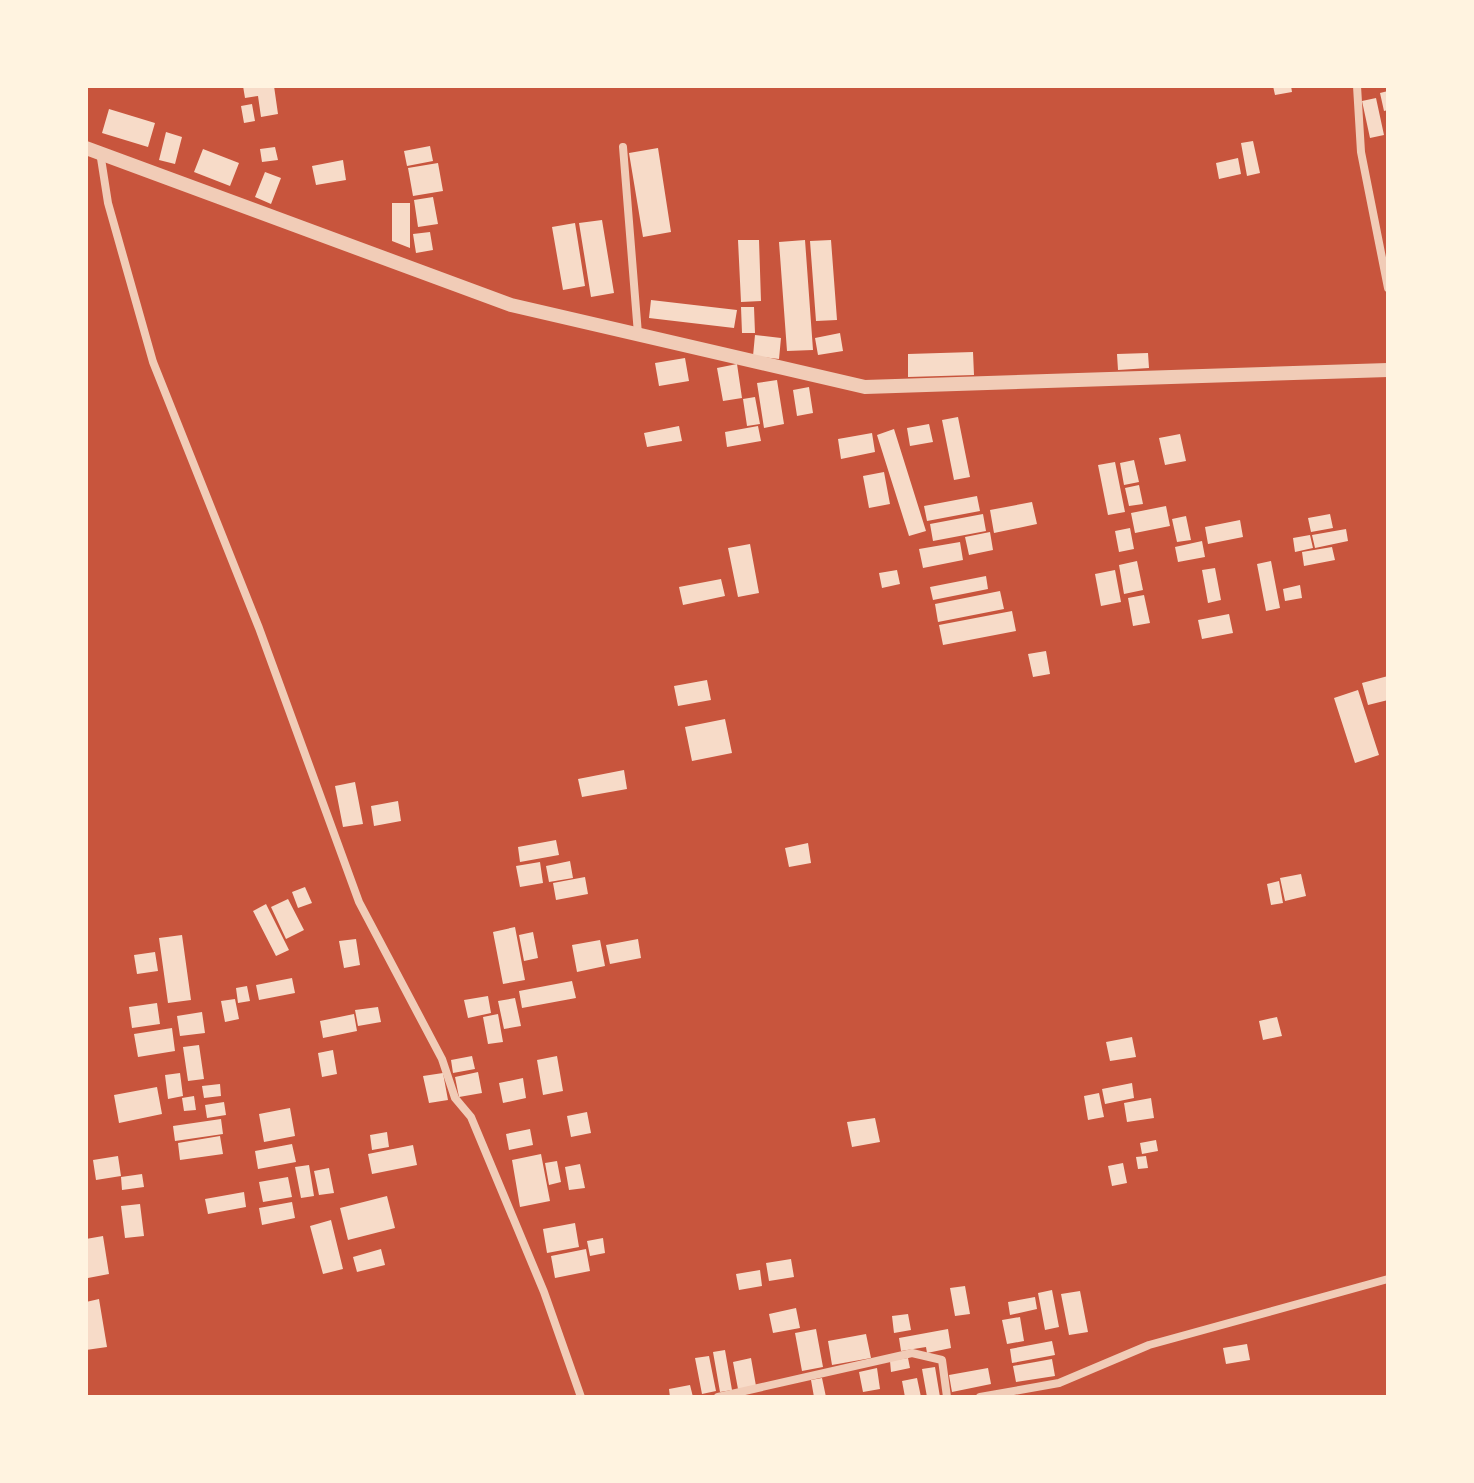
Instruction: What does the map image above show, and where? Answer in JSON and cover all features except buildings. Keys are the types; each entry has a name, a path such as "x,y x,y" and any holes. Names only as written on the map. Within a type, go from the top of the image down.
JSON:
{"street":[{"path":"1357,86 1361,152 1388,288"},
{"path":"623,147 638,334"},
{"path":"93,150 511,305 865,387 1388,370"},
{"path":"93,150 153,362 259,628 359,902 442,1059 455,1098 471,1117 544,1292 581,1397"},
{"path":"980,1397 1059,1383 1149,1345 1388,1279"},
{"path":"718,1397 912,1353 942,1360 947,1397"}]}
